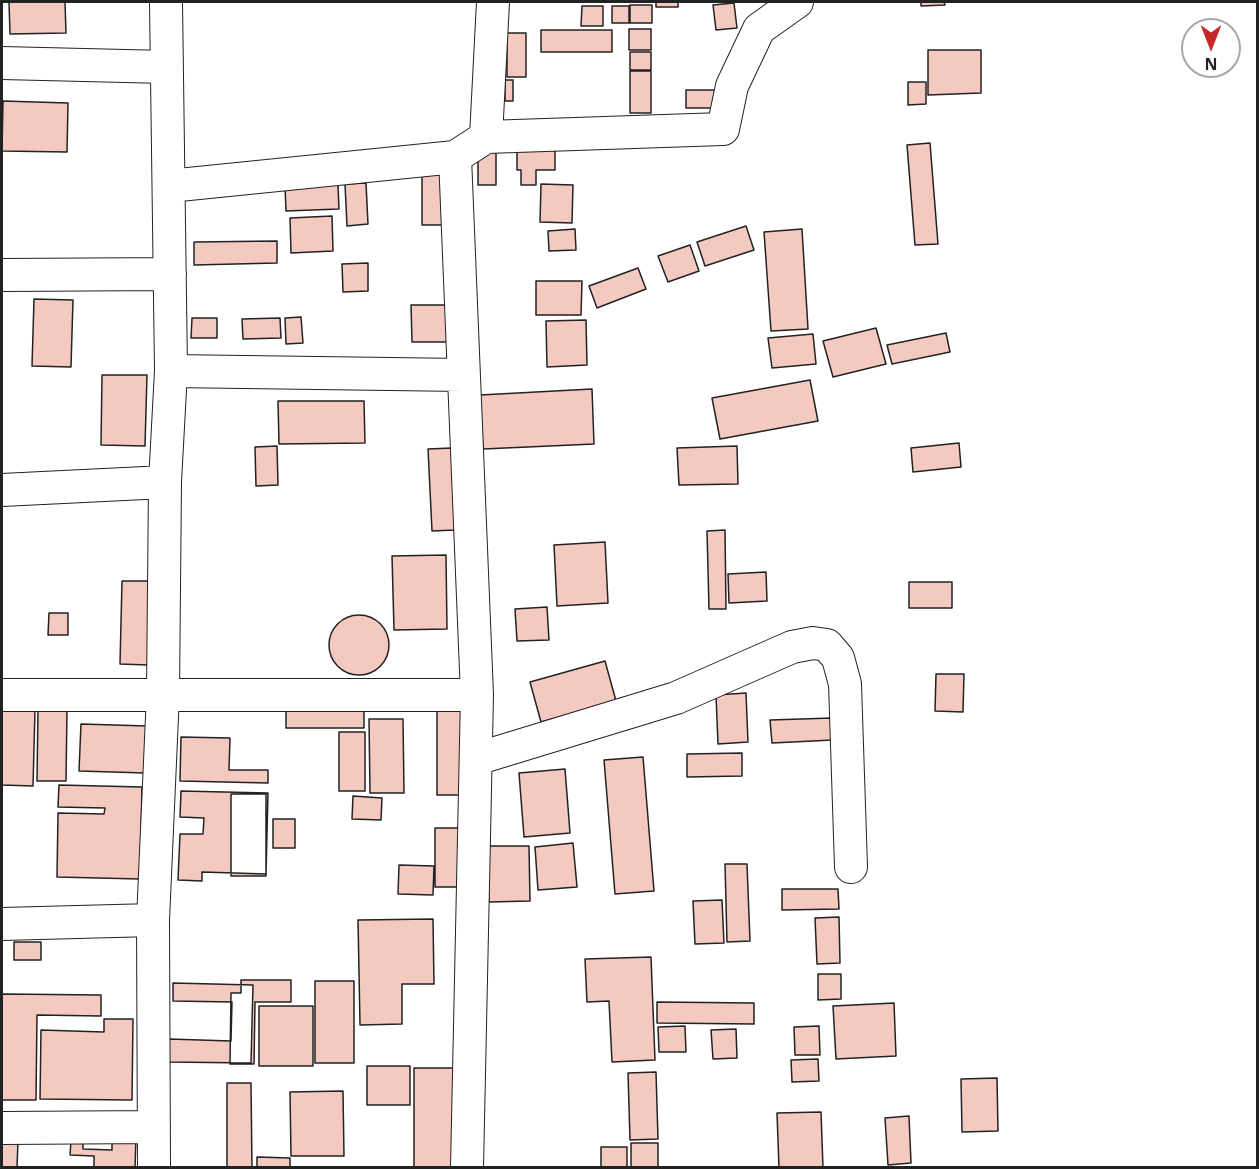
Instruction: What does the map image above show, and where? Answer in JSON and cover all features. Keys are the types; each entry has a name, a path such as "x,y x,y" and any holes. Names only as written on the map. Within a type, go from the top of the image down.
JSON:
{"street":[{"path":"154,1167 153,920 163,694 165,482 171,371 166,2"},
{"path":"486,137 493,2"},
{"path":"169,186 455,157 486,137 723,129 732,86 759,29 797,2"},
{"path":"2,63 166,67"},
{"path":"455,157 477,696 467,1167"},
{"path":"2,275 170,274"},
{"path":"171,371 463,375"},
{"path":"2,490 165,482"},
{"path":"476,759 676,698 792,647 813,643 827,645 838,658 845,684 851,867"},
{"path":"2,695 477,696"},
{"path":"2,924 153,920"},
{"path":"2,1128 153,1127"}],"building":[{"path":"9,2 65,2 66,33 10,34"},
{"path":"656,2 678,2 678,7 656,7"},
{"path":"921,2 944,2 945,5 921,6"},
{"path":"734,3 737,28 716,30 713,5"},
{"path":"630,5 652,5 652,23 630,23"},
{"path":"582,6 603,6 603,26 581,26"},
{"path":"612,6 629,6 629,23 612,23"},
{"path":"629,29 651,29 651,50 629,50"},
{"path":"541,30 612,30 612,52 541,52"},
{"path":"507,33 526,33 526,77 507,77"},
{"path":"928,50 981,50 981,93 928,95"},
{"path":"630,52 651,52 651,70 630,70"},
{"path":"630,71 651,71 651,113 630,113"},
{"path":"505,80 513,80 513,101 505,101"},
{"path":"908,82 926,82 926,104 908,105"},
{"path":"686,90 715,90 715,108 686,108"},
{"path":"3,101 68,103 67,152 2,151"},
{"path":"930,143 938,244 915,245 907,145"},
{"path":"517,146 555,146 555,170 536,170 536,185 521,185 521,170 517,170"},
{"path":"478,150 496,150 496,185 478,185"},
{"path":"422,173 448,173 448,225 422,225"},
{"path":"366,183 368,224 347,226 345,184"},
{"path":"541,184 573,185 572,223 540,222"},
{"path":"338,185 339,209 286,211 285,186"},
{"path":"332,216 333,251 291,253 290,218"},
{"path":"746,226 754,250 705,266 697,242"},
{"path":"575,229 576,250 549,251 548,231"},
{"path":"802,229 808,329 771,331 764,232"},
{"path":"277,241 277,263 194,265 194,242"},
{"path":"690,245 699,271 668,282 658,256"},
{"path":"368,263 368,291 343,292 342,264"},
{"path":"638,268 646,289 597,308 589,286"},
{"path":"536,281 582,281 581,315 536,315"},
{"path":"34,299 73,300 71,367 32,366"},
{"path":"411,305 451,305 451,342 412,342"},
{"path":"301,317 303,343 286,344 285,318"},
{"path":"192,318 217,318 217,338 191,338"},
{"path":"280,318 281,338 243,339 242,319"},
{"path":"586,320 587,365 547,367 546,321"},
{"path":"876,328 886,364 833,377 823,341"},
{"path":"946,333 950,352 892,364 887,345"},
{"path":"813,334 816,364 772,368 768,338"},
{"path":"102,375 147,375 145,446 101,445"},
{"path":"810,380 818,421 720,439 712,398"},
{"path":"592,389 594,444 483,449 480,395"},
{"path":"278,401 364,401 365,443 279,444"},
{"path":"959,443 961,467 913,472 911,448"},
{"path":"277,446 278,485 256,486 255,447"},
{"path":"737,446 738,484 679,485 677,448"},
{"path":"452,448 455,530 432,531 428,449"},
{"path":"725,530 726,609 709,609 707,531"},
{"path":"605,542 608,603 557,606 554,545"},
{"path":"446,555 447,629 394,630 392,556"},
{"path":"766,572 767,601 729,603 728,574"},
{"path":"122,581 150,581 148,665 120,664"},
{"path":"909,582 952,582 952,608 909,608"},
{"path":"547,607 549,640 517,641 515,609"},
{"path":"49,613 68,613 68,635 48,635"},
{"path":"359,615 376,620 384,628 389,645 384,662 376,670 359,675 342,670 334,662 329,645 334,628 342,620"},
{"path":"605,661 616,701 541,722 530,682"},
{"path":"936,674 964,674 963,712 935,711"},
{"path":"746,693 748,742 718,744 716,695"},
{"path":"286,700 364,701 364,728 286,728"},
{"path":"437,707 461,707 461,795 437,795"},
{"path":"2,709 35,710 33,786 2,785"},
{"path":"38,710 67,710 66,781 37,781"},
{"path":"832,718 833,740 772,743 770,720"},
{"path":"369,719 403,719 404,793 370,793"},
{"path":"81,724 147,726 145,773 79,771"},
{"path":"339,732 365,732 365,791 339,791"},
{"path":"181,737 230,738 229,770 268,770 268,783 180,781"},
{"path":"742,753 742,776 687,777 687,754"},
{"path":"643,757 654,891 615,894 604,760"},
{"path":"565,769 570,833 524,837 519,773"},
{"path":"59,785 142,787 140,879 57,877 58,813 104,814 105,808 58,807"},
{"path":"181,791 268,793 266,874 202,872 202,881 178,880 180,834 203,834 204,818 180,817"},
{"path":"231,794 266,794 266,876 231,876"},
{"path":"353,796 382,798 381,820 352,819"},
{"path":"273,819 295,819 295,848 273,848"},
{"path":"435,828 462,828 462,887 435,887"},
{"path":"573,843 577,887 538,890 535,847"},
{"path":"487,846 529,846 530,901 489,902"},
{"path":"725,864 747,864 750,941 727,942"},
{"path":"399,865 434,866 433,895 398,894"},
{"path":"782,889 838,889 839,909 782,910"},
{"path":"722,900 724,943 695,944 693,901"},
{"path":"839,917 840,963 817,964 815,918"},
{"path":"433,919 434,984 402,984 402,1024 360,1025 358,920"},
{"path":"14,942 41,942 41,960 14,960"},
{"path":"651,957 655,1060 612,1062 609,1001 587,1002 585,959"},
{"path":"818,974 841,974 841,999 818,1000"},
{"path":"241,980 291,980 291,1002 255,1002 254,1064 230,1064 231,993 241,993"},
{"path":"315,981 354,981 354,1063 315,1063"},
{"path":"173,983 253,985 251,1063 168,1062 169,1039 231,1041 232,1002 173,1001"},
{"path":"2,994 101,995 101,1016 37,1015 36,1100 2,1100"},
{"path":"657,1002 754,1003 754,1024 657,1023"},
{"path":"894,1003 896,1056 836,1059 833,1006"},
{"path":"259,1006 313,1006 313,1066 259,1066"},
{"path":"104,1019 133,1019 132,1100 40,1099 41,1030 104,1032"},
{"path":"685,1026 686,1052 659,1052 658,1027"},
{"path":"819,1026 820,1055 795,1055 794,1027"},
{"path":"736,1029 737,1058 713,1059 711,1030"},
{"path":"818,1059 819,1081 792,1082 791,1060"},
{"path":"367,1066 410,1066 410,1105 367,1105"},
{"path":"414,1068 455,1068 455,1168 414,1168"},
{"path":"656,1072 658,1139 630,1140 628,1073"},
{"path":"997,1078 998,1131 962,1132 961,1079"},
{"path":"227,1083 251,1083 252,1168 227,1168"},
{"path":"343,1091 344,1156 291,1156 290,1092"},
{"path":"821,1112 823,1168 779,1168 777,1113"},
{"path":"909,1116 911,1163 888,1165 885,1118"},
{"path":"112,1137 136,1137 135,1168 94,1168 94,1156 70,1155 71,1140 83,1140 83,1149 112,1150"},
{"path":"2,1140 18,1140 17,1168 2,1168"},
{"path":"631,1143 658,1143 658,1168 631,1168"},
{"path":"601,1147 627,1147 627,1168 601,1168"},
{"path":"257,1157 290,1158 290,1168 257,1168"}]}
